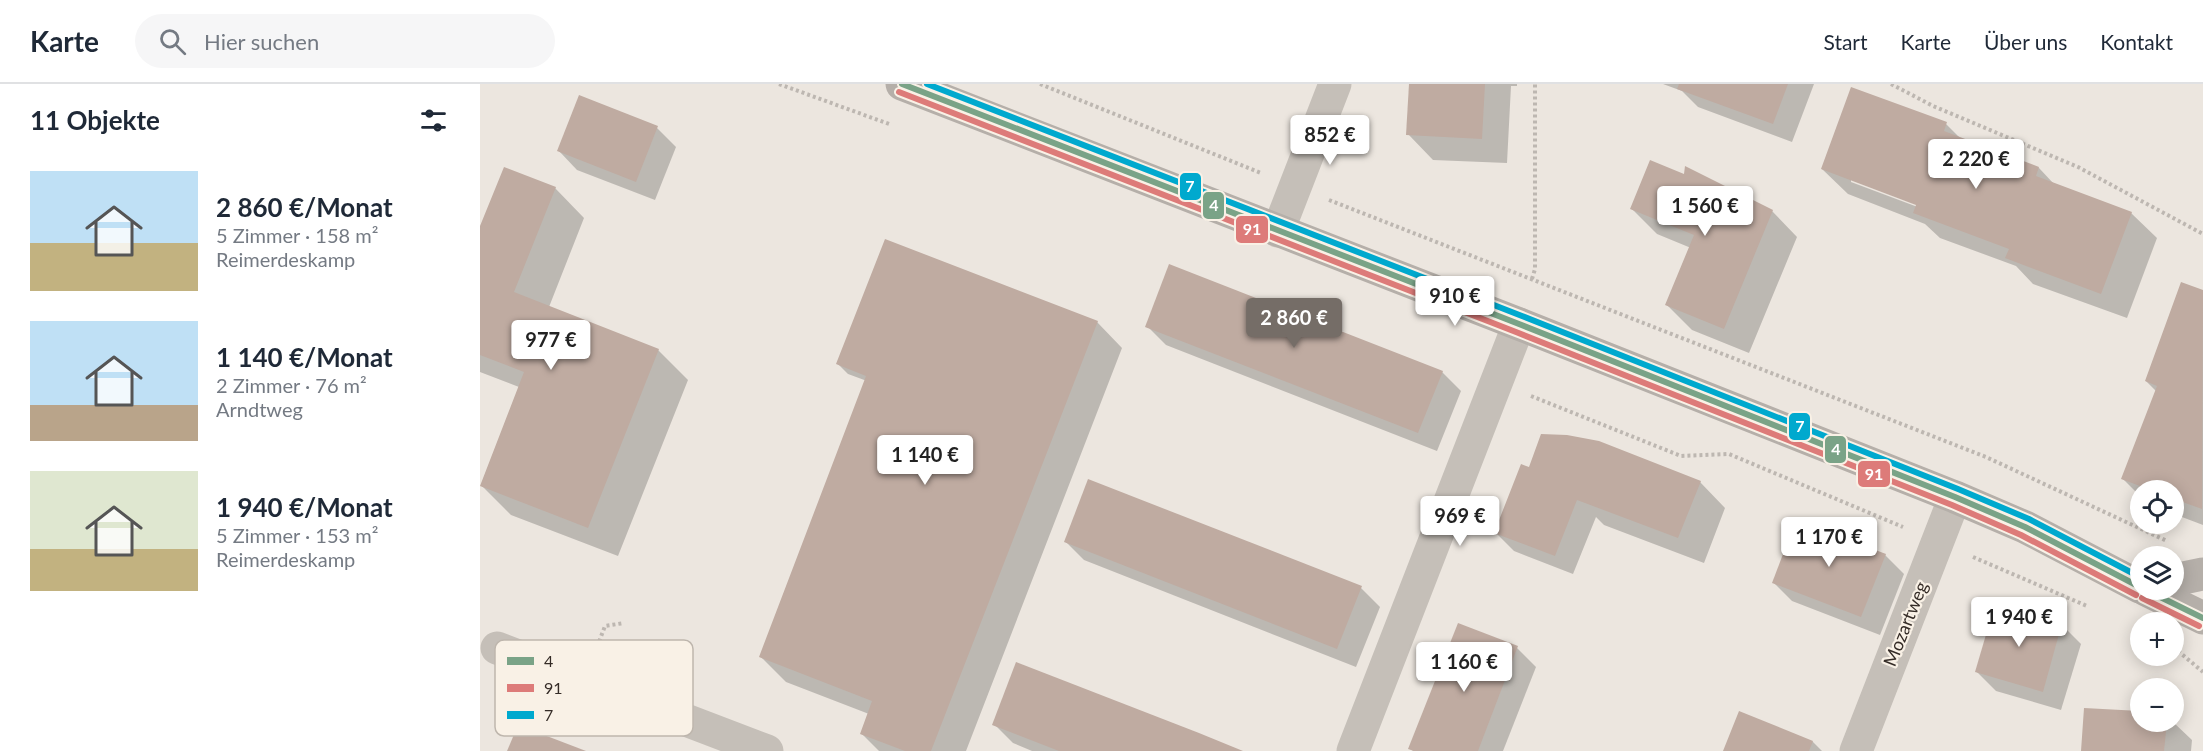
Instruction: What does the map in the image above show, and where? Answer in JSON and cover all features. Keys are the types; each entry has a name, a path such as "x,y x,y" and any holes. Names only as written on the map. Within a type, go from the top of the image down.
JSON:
{"main road":[{"path":"902,84 1519,324 1955,497 2025,527 2130,581"},
{"path":"2184,578 2203,574"},
{"path":"2166,600 2203,618"}],"street":[{"path":"1278,231 1335,84"},
{"path":"1353,751 1519,324"},
{"name":"Mozartweg","path":"1856,751 1955,497"},
{"path":"693,723 767,751"}],"path":[{"path":"779,84 900,127"},
{"path":"1040,84 1294,187 1986,457 2170,542"},
{"path":"1532,279 1534,269 1535,84"},
{"path":"1890,84 1933,106 2078,167 2203,234"},
{"path":"1496,382 1681,456 1729,454 2098,611"},
{"path":"2184,656 2203,672"}],"building":[{"path":"1409,84 1485,84 1482,139 1406,135"},
{"path":"1679,84 1788,84 1773,124 1677,89"},
{"path":"1851,87 1947,122 1944,131 2039,167 2036,176 2132,212 2101,294 2005,258 2009,249 1913,213 1916,205 1821,169"},
{"path":"579,95 658,126 636,182 557,151"},
{"path":"1650,160 1684,174 1685,166 1773,210 1724,329 1665,305 1694,235 1630,209"},
{"path":"504,167 556,187 514,292 659,349 588,528 480,486 524,372 480,355 480,226"},
{"path":"885,239 1098,321 931,751 905,751 860,734 872,701 759,657 866,376 836,364"},
{"path":"1169,264 1443,371 1418,433 1145,327"},
{"path":"2181,282 2203,290 2202,509 2184,503 2184,480 2130,480 2130,482 2121,479 2157,386 2145,381"},
{"path":"1541,434 1567,435 1599,441 1701,481 1678,538 1577,500 1555,556 1494,533 1521,464 1529,467"},
{"path":"1088,479 1362,586 1337,649 1064,542"},
{"path":"1796,520 1886,554 1861,617 1772,583"},
{"path":"1995,604 2062,623 2043,692 1975,672"},
{"path":"1458,623 1518,646 1478,751 1414,751 1408,749"},
{"path":"1016,662 1243,751 1059,751 992,725"},
{"path":"2084,708 2130,710 2130,732 2166,732 2164,751 2081,751"},
{"path":"1739,711 1813,741 1809,751 1723,751"},
{"path":"513,736 547,736 586,751 507,751"}],"transit line":[{"name":"4","path":"902,84 1519,324 1955,497 2025,527 2130,582"},
{"name":"7","path":"927,84 1958,489 2029,519 2130,572"},
{"name":"91","path":"899,92 1516,332 1952,505 2021,535 2130,592"},
{"name":"91","path":"2146,600 2199,626"},
{"name":"4","path":"2166,600 2203,618"}]}
